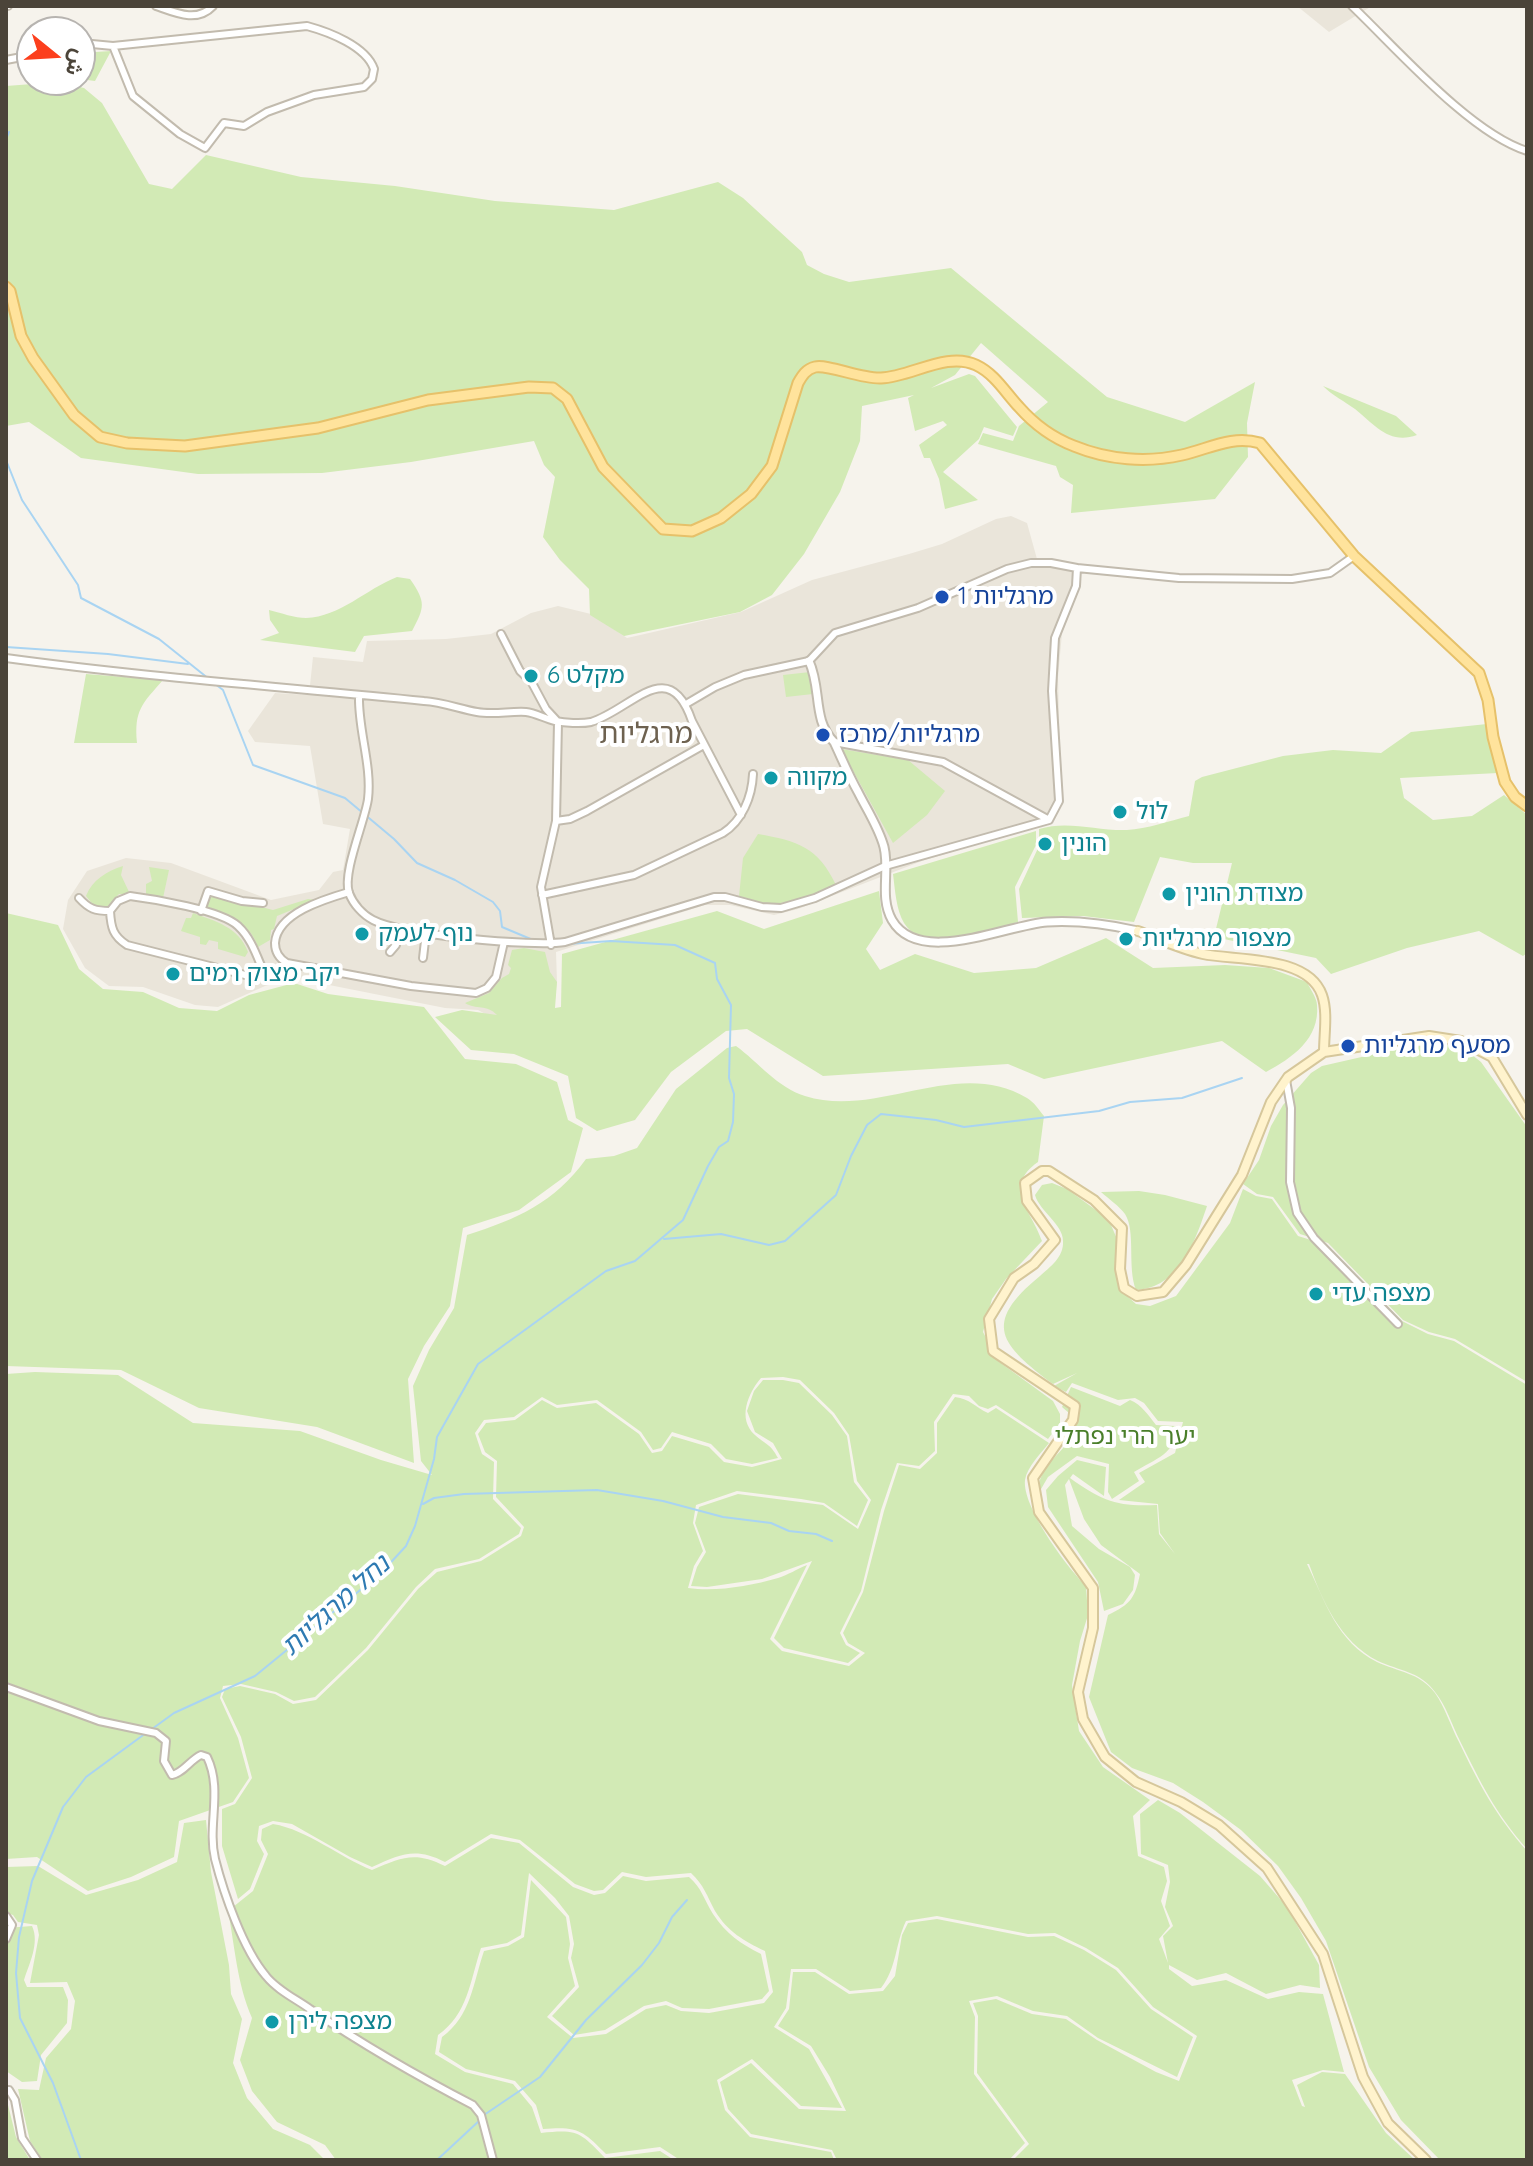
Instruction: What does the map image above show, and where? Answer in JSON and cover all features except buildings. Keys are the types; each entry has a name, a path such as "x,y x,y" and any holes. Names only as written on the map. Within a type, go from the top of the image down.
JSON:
{"main road":[{"path":"6,287 10,291 21,336 33,358 74,415 100,437 127,443 185,446 318,428 428,400 529,387 553,388 567,399 603,467 663,529 692,531 721,518 751,494 772,466 798,383 805,371 816,366 879,378 962,360 987,371 1020,408 1053,435 1075,447 1125,459 1151,460 1182,455 1231,440 1260,443 1354,556 1479,673 1485,686 1495,748 1505,782 1515,797 1527,806"},
{"path":"1138,931 1203,954 1274,963 1306,975 1322,996 1324,1052"},
{"path":"1426,2160 1388,2123 1363,2077 1323,1954 1267,1868 1219,1825 1181,1802 1136,1782 1105,1757 1083,1719 1078,1692 1093,1628 1093,1588 1039,1512 1033,1478 1073,1420 1075,1406 993,1351 989,1319 1014,1278 1034,1264 1055,1240 1027,1201 1025,1183 1042,1171 1049,1171 1094,1200 1122,1228 1120,1269 1124,1288 1137,1296 1163,1292 1186,1265 1242,1175 1271,1102 1286,1080 1324,1052 1429,1036 1461,1041 1492,1057 1527,1115"}],"street":[{"path":"156,6 194,17 213,6"},
{"path":"1352,6 1479,125 1513,147 1527,151"},
{"path":"96,44 113,46 307,26 344,39 367,57 374,69 372,79 364,87 314,95 267,112 244,126 224,123 205,148 180,134 133,96 113,46"},
{"path":"686,704 744,675 809,661 835,633 918,608 1007,569 1041,563 1179,578 1292,579 1330,573 1354,556"},
{"path":"359,696 369,790 349,892 370,919 396,928 551,945 714,897 781,908 815,898 885,866 1049,820 1059,801 1052,691 1055,638 1076,586 1077,568"},
{"path":"501,634 520,671 531,681 546,709 558,722 556,821 542,876 542,895 551,945"},
{"path":"6,658 425,701 482,713 528,712 558,722 588,723 606,716 648,690 659,687 672,689 686,704 741,815"},
{"path":"809,661 817,677 824,730 834,742 885,849 886,900 890,917 900,930 918,938 946,944 1021,925 1075,921 1138,931"},
{"path":"834,742 943,762 1049,820"},
{"path":"556,821 587,811 704,745"},
{"path":"542,895 634,875 723,833 733,827 741,815 753,787 753,774"},
{"path":"201,911 208,891 242,901 263,903"},
{"path":"349,892 325,899 286,919 281,924 275,944 281,959 287,963 367,979 476,993 487,988 496,977 504,942"},
{"path":"265,975 249,938 236,924 221,916 130,896 118,901 110,911 111,928 116,938 127,945 253,977 265,975 274,973 287,963"},
{"path":"79,898 97,912 110,911"},
{"path":"390,952 396,945 396,928"},
{"path":"423,958 426,932"},
{"path":"1286,1080 1291,1108 1290,1182 1297,1213 1314,1238 1398,1324"},
{"path":"6,1687 99,1721 156,1733 166,1741 164,1761 172,1775 195,1757 207,1757 215,1784 216,1811 212,1841 215,1857 239,1930 253,1959 267,1978 355,2039 473,2105 481,2115 493,2160"},
{"path":"6,1916 12,1925 6,1939"},
{"path":"6,2080 15,2100 22,2138 37,2160"}],"shaded area":[{"path":"1297,6 1372,6 1329,32"},
{"name":"מרגליות","path":"1011,516 1027,523 1037,559 1069,562 1079,577 1073,606 1062,633 1058,677 1061,797 1047,823 922,861 798,909 774,915 730,905 705,905 556,952 554,1008 530,1039 478,1010 445,1008 294,978 265,986 218,1007 195,1005 143,987 109,986 85,968 63,929 68,900 87,871 126,858 171,863 271,900 319,890 333,872 343,870 350,829 323,824 310,746 255,742 248,731 275,693 309,695 313,657 363,662 367,641 446,639 491,634 531,613 558,606 591,614 627,638 741,612 812,580 942,544 996,519"}],"green space":[{"path":"111,51 96,79 96,52"},
{"path":"16,85 16,96 94,96 102,103 149,184 172,189 206,155 301,177 395,186 495,201 614,210 718,182 743,198 802,252 807,265 824,274 849,282 951,268 1107,397 1185,422 1255,382 1247,423 1248,457 1215,499 1071,513 1073,485 1060,477 1056,466 978,444 983,433 1013,441 1019,426 1048,402 981,343 955,375 931,388 969,374 975,376 1017,427 1013,436 984,427 979,439 943,472 978,500 945,509 939,479 930,458 924,458 919,445 947,425 943,421 915,431 908,398 914,395 862,406 860,441 840,492 804,554 772,595 740,612 624,636 590,615 589,589 560,560 543,537 555,477 544,465 534,441 411,462 322,473 198,474 81,458 29,422 6,426 6,86"},
{"path":"1323,386 1396,416 1417,435 1398,437 1383,432"},
{"path":"397,577 410,579 421,599 421,610 412,631 364,636 355,652 260,640 279,633 270,620 269,610 302,618 330,613"},
{"path":"810,672 813,694 786,697 783,675"},
{"path":"86,674 163,680 138,715 137,743 74,743"},
{"path":"1487,724 1498,773 1400,778 1404,798 1433,820 1472,816 1504,795 1527,815 1527,953 1523,956 1479,931 1407,948 1331,974 1316,958 1214,937 1232,863 1193,863 1160,857 1134,922 1083,916 1022,918 1019,889 1039,846 1039,829 1072,826 1127,830 1150,826 1189,816 1195,781 1202,777 1283,756 1333,750 1381,753 1411,732"},
{"path":"841,749 908,760 945,791 927,815 893,843"},
{"path":"1036,831 1036,845 1015,887 1018,922 975,935 942,940 914,933 904,923 893,874"},
{"path":"758,834 805,848 822,862 836,885 815,896 771,905 739,896 743,858"},
{"path":"123,866 121,875 130,894 119,894 106,908 94,906 86,896 92,885 106,873"},
{"path":"149,867 169,870 163,898 146,894 146,884 152,881"},
{"path":"879,891 883,923 866,949 880,970 915,954 974,973 1036,968 1106,938 1153,968 1225,965 1269,968 1307,982 1317,1002 1314,1028 1294,1054 1266,1072 1222,1041 1044,1079 1008,1064 823,1076 747,1029 726,1031 671,1072 635,1120 597,1131 576,1118 568,1076 514,1054 471,1050 435,1017 462,1010 497,1015 489,1009 465,1003 489,993 509,974 512,950 524,948 545,952 550,972 557,982 555,1008 561,1007 562,954 717,911 764,929"},
{"path":"210,894 273,910 308,899 316,900 277,916 270,940 258,947 243,925 230,916 205,907"},
{"path":"6,913 58,925 79,969 103,989 143,992 179,1008 217,1011 249,995 294,983 328,994 424,1007 465,1059 516,1064 557,1082 568,1120 583,1128 571,1172 519,1210 463,1228 450,1306 424,1346 408,1379 414,1463 317,1427 199,1408 121,1370 6,1366"},
{"path":"193,913 218,922 239,936 248,952 245,957 218,949 218,942 209,940 206,945 200,944 200,937 181,931 186,918 191,918"},
{"path":"1426,1045 1448,1045 1467,1051 1481,1062 1527,1127 1527,1382 1455,1339 1403,1320 1328,1243 1300,1234 1273,1197 1257,1194 1243,1184 1259,1160 1271,1126 1283,1105 1311,1073 1322,1066"},
{"path":"736,1046 777,1081 805,1096 833,1101 861,1100 973,1083 1000,1087 1027,1098 1044,1116 1038,1162 1027,1171 1021,1190 1042,1241 1006,1279 992,1299 983,1332 998,1361 1053,1401 1060,1414 1060,1423 1048,1439 996,1405 988,1409 979,1406 969,1396 953,1394 934,1422 935,1451 919,1466 897,1463 881,1510 861,1591 840,1633 846,1645 860,1653 848,1663 784,1648 774,1638 812,1561 762,1579 707,1587 691,1586 706,1552 695,1523 699,1507 738,1494 823,1505 858,1529 871,1500 857,1481 849,1435 834,1413 800,1380 761,1378 752,1391 746,1406 750,1429 778,1458 752,1464 726,1459 711,1444 672,1432 661,1448 653,1450 641,1432 597,1400 557,1405 542,1397 514,1417 484,1420 475,1433 482,1454 494,1462 493,1499 521,1528 519,1534 479,1559 435,1569 416,1587 366,1648 315,1697 294,1701 276,1692 241,1684 223,1686 220,1698 238,1738 249,1778 233,1802 179,1821 174,1857 131,1877 88,1891 37,1857 6,1859 6,1374 118,1375 193,1423 300,1431 432,1475 421,1461 413,1386 429,1350 454,1308 467,1235 533,1208 561,1187 586,1159 614,1156 637,1148 676,1089 727,1048"},
{"path":"1052,1183 1067,1189 1111,1225 1117,1239 1126,1295 1136,1304 1150,1306 1176,1296 1230,1223 1243,1189 1272,1199 1298,1236 1327,1245 1402,1321 1428,1334 1454,1341 1527,1385 1527,1849 1489,1797 1435,1692 1416,1676 1365,1653 1334,1619 1342,1632 1363,1654 1377,1662 1408,1673 1435,1693 1489,1799 1506,1825 1527,1851 1527,2160 1439,2159 1401,2120 1369,2067 1326,1941 1278,1866 1241,1830 1203,1802 1173,1783 1132,1768 1111,1752 1089,1697 1108,1615 1131,1599 1140,1574 1101,1545 1084,1519 1069,1479 1065,1485 1072,1526 1099,1549 1130,1567 1135,1575 1133,1590 1123,1604 1104,1611 1098,1582 1048,1507 1046,1490 1077,1460 1106,1467 1104,1496 1073,1474 1070,1478 1110,1501 1157,1505 1159,1534 1175,1554 1160,1533 1158,1504 1119,1500 1145,1482 1139,1473 1175,1453 1183,1422 1158,1421 1144,1403 1135,1398 1118,1400 1072,1383 1066,1392 1054,1386 1077,1373 1053,1384 1010,1345 1004,1321 1010,1308 1021,1293 1056,1261 1063,1247 1059,1229 1035,1195 1042,1185"},
{"path":"1139,1191 1207,1206 1191,1248 1174,1272 1164,1281 1136,1290 1128,1221 1123,1211 1101,1192"},
{"path":"763,1380 799,1383 832,1415 847,1436 854,1482 868,1500 857,1526 824,1503 801,1499 737,1491 696,1505 693,1523 703,1551 694,1566 688,1588 745,1586 778,1578 807,1565 770,1639 782,1651 849,1666 865,1653 848,1643 843,1633 863,1592 899,1465 920,1469 937,1453 937,1423 955,1397 969,1401 988,1413 996,1408 1049,1443 1028,1470 1026,1492 1047,1536 1086,1586 1088,1615 1072,1685 1079,1731 1103,1767 1150,1800 1133,1816 1138,1856 1164,1867 1167,1881 1161,1901 1170,1926 1159,1939 1168,1963 1163,1936 1173,1926 1165,1907 1170,1882 1168,1865 1141,1854 1140,1814 1158,1800 1180,1813 1260,1876 1287,1907 1319,1965 1320,1988 1300,1985 1266,1994 1226,1973 1197,1980 1169,1965 1169,1969 1192,1986 1226,1980 1268,1999 1299,1992 1323,1994 1344,2072 1323,2070 1292,2080 1302,2106 1305,2107 1297,2085 1322,2072 1345,2074 1386,2133 1415,2160 1013,2160 1029,2144 977,2073 978,2016 973,2003 996,1999 1032,2014 1066,2019 1097,2040 1179,2081 1197,2036 1153,2007 1118,1968 1055,1933 1028,1934 937,1916 906,1921 890,1972 881,1988 850,1991 816,1969 791,1969 786,2008 774,2027 809,2049 842,2108 801,2106 752,2059 717,2080 725,2110 750,2137 831,2152 834,2160 680,2160 660,2147 606,2154 579,2131 543,2129 536,2105 515,2081 466,2069 439,2052 442,2037 452,2029 465,2009 484,1951 508,1946 524,1937 531,1880 566,1917 570,1944 568,1958 575,1986 547,2017 573,2038 606,2034 646,2009 666,2005 681,2011 709,2013 764,2003 773,1992 765,1951 725,1925 691,1873 646,1877 622,1872 603,1890 594,1891 575,1884 520,1840 491,1834 445,1862 425,1855 408,1854 372,1867 292,1824 273,1821 259,1826 257,1841 264,1854 250,1889 238,1899 222,1846 222,1809 235,1804 252,1778 241,1737 222,1697 225,1689 240,1686 275,1694 293,1704 316,1700 368,1650 418,1589 437,1572 481,1561 521,1536 524,1527 496,1497 497,1461 485,1452 478,1434 486,1423 515,1420 542,1400 557,1408 596,1403 639,1434 652,1453 662,1451 672,1436 709,1447 724,1462 752,1467 782,1459 773,1443 755,1432 747,1411 754,1391"},
{"name":"יער הרי נפתלי","path":"1071,1387 1120,1406 1130,1400 1141,1407 1156,1425 1176,1426 1169,1449 1134,1472 1139,1481 1112,1499 1108,1492 1109,1464 1077,1456 1048,1477 1037,1496 1042,1474 1076,1428 1069,1413 1062,1407"},
{"path":"206,1820 211,1872 229,1965 231,1994 242,2019 233,2063 247,2098 273,2129 310,2145 325,2160 41,2158 30,2141 18,2089 39,2090 46,2058 71,2029 75,2001 67,1982 30,1983 39,1935 37,1925 18,1922 13,1915 6,1913 6,1867 38,1866 86,1895 138,1880 177,1862 184,1823"},
{"path":"273,1824 299,1832 372,1870 417,1857 445,1866 491,1838 519,1843 573,1887 594,1895 605,1893 623,1876 646,1881 689,1877 723,1927 761,1954 769,1991 762,1999 709,2009 682,2008 666,2001 644,2006 605,2030 574,2035 552,2016 579,1987 571,1958 574,1944 569,1916 529,1873 521,1935 507,1943 481,1948 462,2007 438,2035 435,2054 465,2072 513,2084 532,2107 541,2133 578,2134 605,2158 660,2151 674,2160 336,2160 325,2145 277,2122 252,2091 240,2060 252,2018 240,1979 228,1911 253,1891 268,1854 261,1840 262,1829"},
{"path":"937,1919 1028,1937 1054,1936 1116,1970 1151,2009 1193,2037 1177,2077 1098,2038 1067,2016 1033,2011 997,1996 969,2001 975,2017 974,2074 1025,2143 1009,2160 837,2160 832,2150 751,2134 728,2109 720,2082 751,2063 799,2109 846,2111 811,2046 778,2026 789,2009 793,1972 815,1972 849,1994 883,1991 895,1976 902,1935 908,1923"},
{"path":"32,1926 34,1946 24,1980 27,1987 63,1987 68,2000 67,2023 41,2055 37,2081 22,2082 6,2071 6,1928"},
{"path":"6,2097 16,2137 30,2160 6,2160"}],"waterway":[{"path":"6,139 9,132"},
{"path":"6,460 22,500 78,585 81,598 159,639 209,679"},
{"path":"6,647 108,654 188,664"},
{"path":"214,683 223,690 253,765 345,798 394,839 417,863 493,902 500,911 502,927 533,940"},
{"name":"נחל מרגליות","path":"152,1729 174,1713 255,1676 381,1573 406,1546 415,1526 437,1437 478,1364 606,1271 635,1261 683,1220 708,1166 719,1147 728,1141 733,1122 734,1094 729,1078 731,1005 717,979 715,963 675,945 611,941 567,944"},
{"path":"664,1239 721,1234 769,1245 785,1241 836,1195 867,1125 881,1114 936,1120 964,1127 1099,1111 1130,1102 1182,1098 1242,1078"},
{"path":"423,1504 434,1498 464,1494 597,1490 663,1501 723,1517 771,1523 789,1531 816,1534 832,1541"},
{"name":"נחל מרגליות","path":"81,2160 53,2083 20,2018 16,1973 19,1937 32,1881 63,1807 86,1777 146,1733"},
{"path":"484,2115 540,2077 586,2020 642,1965 659,1943 672,1917 687,1900"},
{"path":"437,2160 480,2120"}],"place":[{"name":"מרגליות 1","path":"942,597"},
{"name":"מקלט 6","path":"531,676"},
{"name":"מרגליות/מרכז","path":"823,735"},
{"name":"מקווה","path":"771,778"},
{"name":"לול","path":"1120,812"},
{"name":"הונין","path":"1045,844"},
{"name":"מצודת הונין","path":"1169,894"},
{"name":"נוף לעמק","path":"362,934"},
{"name":"מצפור מרגליות","path":"1126,939"},
{"name":"יקב מצוק רמים","path":"173,974"},
{"name":"מסעף מרגליות","path":"1348,1046"},
{"name":"מצפה עדי","path":"1316,1294"},
{"name":"מצפה לירן","path":"272,2022"}],"district":[{"name":"מרגליות","path":"646,735"}]}
